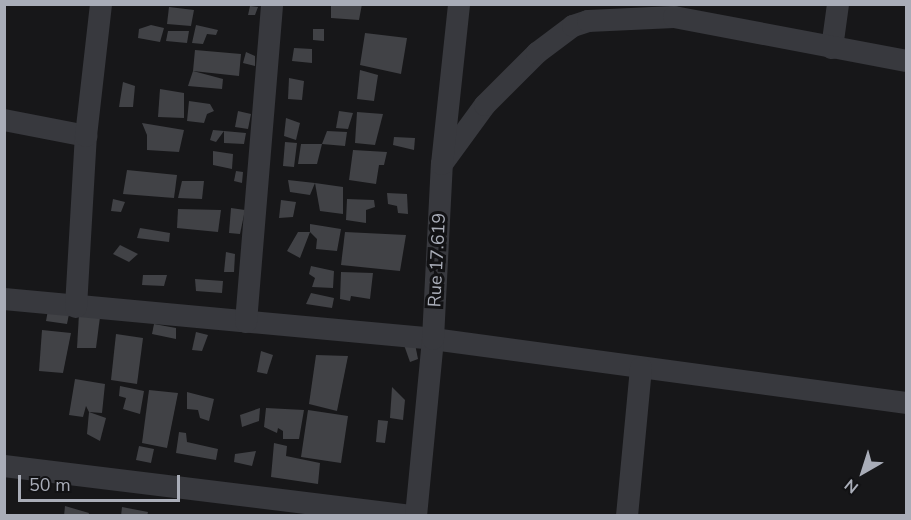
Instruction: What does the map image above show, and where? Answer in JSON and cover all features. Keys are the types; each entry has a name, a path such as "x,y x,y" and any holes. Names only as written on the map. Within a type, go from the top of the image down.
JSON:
{"street":[{"path":"76,307 86,136 101,4"},
{"path":"246,322 272,4"},
{"name":"Rue 17.619","path":"416,516 433,339 442,164 459,4"},
{"path":"832,48 838,4"},
{"path":"442,164 485,105 537,53 573,26 608,18 674,11 832,48 906,61"},
{"path":"4,120 86,136"},
{"path":"4,299 433,339 906,403"},
{"path":"627,516 641,368"},
{"path":"4,466 237,505 411,516"}],"building":[{"path":"331,4 362,4 359,20 331,18"},
{"path":"250,6 258,7 255,15 248,15"},
{"path":"169,7 194,10 191,26 167,24"},
{"path":"151,25 164,28 160,42 138,38 139,29"},
{"path":"196,25 218,30 216,35 207,34 203,44 192,43"},
{"path":"313,29 324,29 324,41 313,40"},
{"path":"168,31 189,31 187,43 166,41"},
{"path":"365,33 407,38 401,74 360,65"},
{"path":"294,48 312,49 312,63 292,61"},
{"path":"195,50 241,54 239,76 193,71"},
{"path":"246,52 255,56 255,66 243,63"},
{"path":"360,70 378,75 374,101 357,99"},
{"path":"193,71 223,79 222,89 188,86"},
{"path":"289,78 304,81 302,100 288,99"},
{"path":"123,82 135,86 133,107 119,107"},
{"path":"160,89 184,93 184,118 158,117"},
{"path":"189,101 210,104 214,111 207,114 204,123 187,121"},
{"path":"238,111 251,114 248,129 235,127"},
{"path":"339,111 353,113 348,129 336,128"},
{"path":"357,112 383,114 375,145 355,143"},
{"path":"286,118 300,123 296,140 284,136"},
{"path":"142,123 184,130 179,152 147,150 147,135"},
{"path":"213,130 224,131 216,142 210,140"},
{"path":"224,131 246,133 244,144 224,143"},
{"path":"327,131 347,132 345,146 322,144"},
{"path":"394,137 415,138 414,150 393,145"},
{"path":"285,142 297,143 294,167 283,166"},
{"path":"301,144 322,144 317,164 298,164"},
{"path":"353,150 387,152 384,165 379,165 376,184 349,180"},
{"path":"213,151 233,154 232,169 213,165"},
{"path":"127,170 177,175 174,198 123,194"},
{"path":"236,171 243,172 242,183 234,181"},
{"path":"288,180 315,183 310,195 290,192"},
{"path":"182,181 204,181 202,199 178,198"},
{"path":"315,183 343,187 343,214 320,211"},
{"path":"387,193 407,194 408,214 398,213 397,206 388,204"},
{"path":"113,199 125,202 121,212 111,211"},
{"path":"347,199 374,200 375,207 366,210 366,223 346,220"},
{"path":"281,200 296,202 293,217 279,218"},
{"path":"231,208 245,210 240,234 229,233"},
{"path":"178,209 221,210 218,232 177,228"},
{"path":"310,224 341,229 337,251 316,249 317,239 310,232"},
{"path":"140,228 170,233 169,242 137,238"},
{"path":"298,232 310,232 300,258 287,251"},
{"path":"345,232 406,235 400,271 341,265"},
{"path":"120,245 138,254 129,262 113,254"},
{"path":"226,252 235,254 234,272 224,272"},
{"path":"311,266 334,271 333,288 312,287 315,278 309,274"},
{"path":"341,272 373,273 370,299 351,296 350,301 340,299"},
{"path":"143,275 167,275 164,286 142,285"},
{"path":"195,279 223,281 222,293 196,291"},
{"path":"311,293 334,298 332,308 306,304"},
{"path":"48,310 69,314 67,324 46,321"},
{"path":"79,314 100,317 96,348 77,348"},
{"path":"154,324 176,328 176,339 152,334"},
{"path":"42,330 71,333 63,373 39,371"},
{"path":"196,332 208,335 202,351 192,350"},
{"path":"116,334 143,338 137,384 111,380"},
{"path":"415,344 418,359 410,362 404,345"},
{"path":"261,351 273,355 267,374 257,372"},
{"path":"316,355 348,356 337,411 309,404"},
{"path":"75,379 105,384 102,413 89,412 86,406 83,417 69,415"},
{"path":"120,386 144,391 140,414 123,409 126,398 119,396"},
{"path":"392,387 405,400 403,420 390,418"},
{"path":"149,390 178,393 167,448 142,443"},
{"path":"187,392 214,399 209,421 200,418 198,410 187,409"},
{"path":"260,408 259,421 242,427 240,415"},
{"path":"266,408 304,410 299,439 283,439 283,431 278,428 277,433 264,427"},
{"path":"308,410 348,416 341,463 301,457"},
{"path":"89,412 106,418 100,441 87,434"},
{"path":"378,420 388,421 385,443 376,442"},
{"path":"179,432 186,433 187,442 218,449 216,460 176,453"},
{"path":"274,443 287,446 286,456 320,463 318,484 271,477"},
{"path":"139,446 154,449 151,463 136,460"},
{"path":"256,451 252,466 234,462 235,454"},
{"path":"65,506 89,513 88,516 64,516"},
{"path":"122,507 148,512 147,516 121,516"}]}
